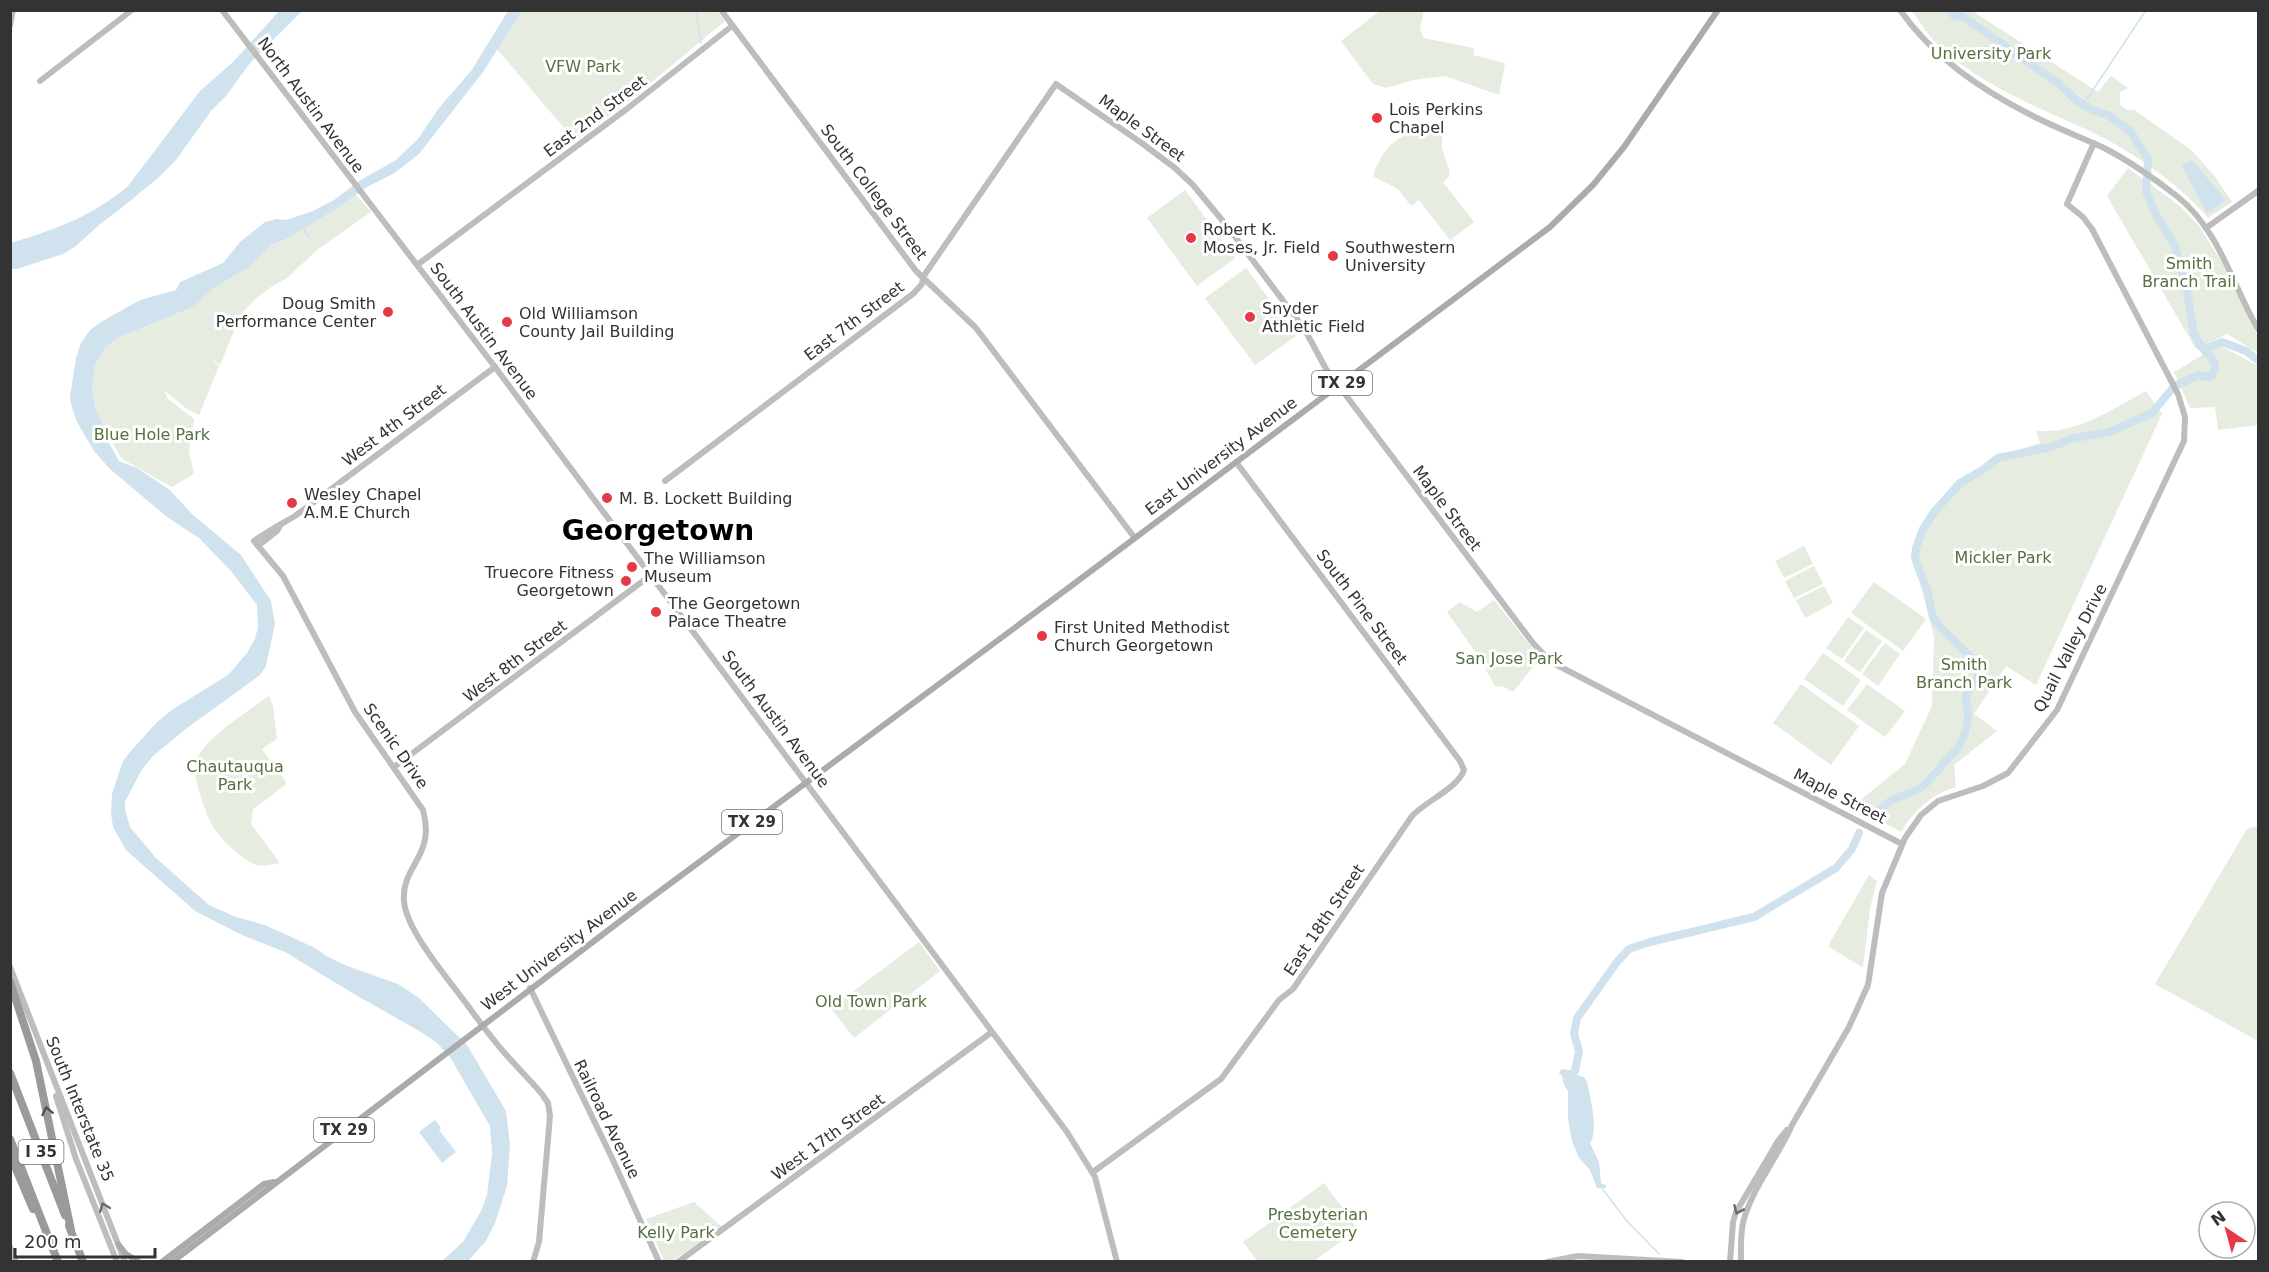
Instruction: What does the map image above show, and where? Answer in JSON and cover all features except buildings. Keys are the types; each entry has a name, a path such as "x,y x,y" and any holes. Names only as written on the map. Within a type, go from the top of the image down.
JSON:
{"highway":[{"path":"10,982 36,1061 71,1230"},
{"name":"I 35","path":"10,1073 83,1262"},
{"name":"I 35","path":"10,1139 58,1262"},
{"path":"10,1155 24,1191 58,1262"}],"main road":[{"name":"East University Avenue","path":"861,741 1550,227 1577,201 1624,147 1718,10"},
{"name":"West University Avenue","path":"172,1262 530,988 861,741"},
{"name":"West University Avenue","path":"162,1262 264,1184 274,1182"},
{"path":"118,1244 126,1254 139,1262"}],"street":[{"path":"10,26 13,10"},
{"path":"40,81 132,10"},
{"name":"South College Street","path":"721,10 886,232 923,277 976,328 1134,537"},
{"path":"1900,10 1927,44 1951,65 1980,85 2033,116 2094,143 2130,163 2178,197 2206,228 2259,329"},
{"name":"North Austin Avenue","path":"224,12 376,213"},
{"name":"East 2nd Street","path":"417,265 628,108 732,26"},
{"name":"Maple Street","path":"1056,84 1143,144 1193,185 1227,226 1305,330 1326,369 1531,640 1551,662 1902,844"},
{"name":"East 7th Street","path":"665,481 914,293 1056,84"},
{"name":"Quail Valley Drive","path":"1741,1262 1744,1218 1760,1182 1784,1144 1792,1125 1859,1008 1868,985 1882,893 1902,844 1914,823 1932,806 1949,796 2000,779 2008,773 2057,710 2184,441 2186,424 2184,409 2168,374 2092,229 2083,217 2067,204 2094,143"},
{"path":"2206,228 2259,191"},
{"name":"South Austin Avenue","path":"376,213 495,367 1067,1132 1093,1172 1117,1262"},
{"name":"West 4th Street","path":"256,544 277,531 280,526 495,367"},
{"name":"South Pine Street","path":"1236,462 1354,617 1460,761 1464,770"},
{"name":"Scenic Drive","path":"256,544 284,576 355,712 419,803 426,823 426,838 422,854 406,885 404,898 406,912 434,960 501,1049 546,1098 550,1108 539,1242 533,1262"},
{"name":"West 8th Street","path":"394,767 651,575"},
{"name":"East 18th Street","path":"1093,1172 1152,1131 1227,1073 1279,1000 1293,989 1412,816 1420,807 1460,778 1464,770"},
{"name":"South Interstate 35","path":"10,967 125,1262"},
{"name":"Railroad Avenue","path":"530,988 659,1262"},
{"name":"West 17th Street","path":"678,1262 993,1032"},
{"path":"49,1070 76,1159 117,1262"},
{"name":"Quail Valley Drive","path":"1730,1262 1732,1228 1736,1212 1778,1141 1792,1125"},
{"path":"10,1247 16,1262"},
{"path":"1547,1262 1578,1256 1682,1262"}],"green space":[{"path":"1381,10 1424,11 1420,28 1423,38 1474,48 1473,55 1505,63 1499,95 1445,76 1413,80 1386,88 1373,84 1341,41"},
{"name":"VFW Park","path":"522,11 717,11 725,21 624,105 575,141 497,49"},
{"name":"University Park","path":"1912,11 1972,11 2098,92 2111,76 2128,88 2120,92 2120,105 2128,110 2134,110 2190,149 2214,175 2232,202 2208,218 2182,191 2134,156 2100,136 2010,94 1975,74 1934,41"},
{"path":"1433,127 1442,128 1442,148 1449,169 1449,177 1443,182 1474,222 1450,240 1419,200 1411,206 1398,189 1373,176 1382,156 1395,142 1411,133"},
{"name":"Smith Branch Trail","path":"2128,168 2180,206 2200,227 2223,265 2258,337 2258,353 2227,334 2196,349 2107,196"},
{"name":"Robert K. Moses, Jr. Field","path":"1185,190 1235,258 1197,286 1147,218"},
{"name":"Blue Hole Park","path":"353,191 371,212 317,250 287,278 254,300 240,316 220,365 208,355 219,366 199,415 187,409 164,390 168,399 194,419 189,451 194,474 172,487 122,459 100,423 92,389 95,365 105,348 117,338 193,307 214,288 249,267 271,245 284,240"},
{"name":"Snyder Athletic Field","path":"1246,268 1296,336 1255,365 1205,298"},
{"path":"2219,345 2258,366 2258,425 2218,430 2215,407 2190,408 2174,372"},
{"name":"Mickler Park","path":"2146,391 2162,414 2036,685 2006,666 1974,714 1997,731 1954,765 1956,787 1938,794 1924,804 1901,832 1853,806 1905,764 1932,706 1934,637 1914,559 1920,533 1932,511 1955,484 1993,458 2040,443 2036,431 2066,429 2080,425"},
{"path":"1804,546 1813,564 1784,578 1775,561"},
{"path":"1814,566 1823,584 1794,598 1785,581"},
{"path":"1874,582 1926,619 1903,651 1851,613"},
{"path":"1824,586 1833,603 1805,618 1796,600"},
{"name":"San Jose Park","path":"1494,600 1540,658 1513,692 1504,687 1495,686 1486,667 1447,612 1460,602 1477,612"},
{"path":"1848,617 1864,628 1842,659 1826,648"},
{"path":"1866,630 1882,641 1860,672 1844,661"},
{"path":"1885,643 1900,654 1878,686 1862,674"},
{"path":"1823,653 1861,680 1843,706 1804,679"},
{"path":"1801,684 1859,726 1831,765 1773,723"},
{"path":"1867,684 1905,711 1885,737 1847,710"},
{"name":"Chautauqua Park","path":"269,696 273,706 277,739 262,749 286,782 284,786 253,809 251,824 280,863 262,866 240,855 215,830 200,795 195,766 196,760 208,743"},
{"path":"2258,826 2258,1041 2155,984 2247,829"},
{"path":"1869,875 1877,881 1870,908 1863,968 1828,946"},
{"name":"Old Town Park","path":"919,942 940,971 854,1038 831,1008"},
{"name":"Presbyterian Cemetery","path":"1324,1183 1358,1229 1314,1261 1257,1261 1243,1242"},
{"name":"Kelly Park","path":"694,1202 722,1227 672,1261 664,1261 646,1219"}],"water":[{"path":"279,11 302,11 250,63 226,96 211,111 176,160 159,177 76,246 63,254 11,269 11,243 87,214 128,186 200,91 233,62"},
{"path":"508,11 522,11 483,72 419,154 393,174 367,187 284,240 271,245 249,267 214,288 193,307 117,338 105,348 95,365 92,389 95,407 109,443 119,461 137,468 170,490 192,514 241,555 271,601 275,624 266,666 260,675 187,728 153,756 141,771 125,802 130,827 156,858 209,905 236,917 265,925 347,966 398,984 419,998 467,1045 506,1111 510,1145 507,1186 495,1223 486,1241 468,1261 442,1261 463,1242 481,1211 487,1195 492,1153 490,1126 450,1057 437,1043 421,1032 285,952 242,935 195,911 126,850 113,827 112,794 123,761 156,723 173,709 228,675 247,653 255,639 258,627 257,605 231,571 199,538 167,517 110,469 94,451 76,420 70,397 76,358 81,343 90,330 101,322 140,300 176,290 180,282 223,263 241,241 265,222 276,219 286,220 313,211 396,160 418,139 439,108 471,71"},
{"path":"2192,160 2226,200 2207,214 2182,166"},
{"path":"1562,1069 1575,1071 1587,1082 1594,1123 1593,1138 1590,1143 1599,1162 1601,1183 1606,1185 1606,1188 1597,1188 1590,1170 1579,1158 1572,1141 1568,1119 1568,1091 1559,1073"},
{"path":"435,1120 441,1128 439,1130 456,1152 442,1163 419,1132"}],"waterway":[{"path":"696,10 701,43"},
{"path":"1949,10 1956,17 1962,16 2058,83 2076,100 2092,110 2108,115 2130,131 2148,159 2146,191 2154,211 2175,246 2187,291 2194,334 2200,345 2207,348 2222,342 2246,351 2258,360"},
{"path":"2081,103 2087,99 2146,10"},
{"path":"303,228 309,237"},
{"path":"2177,385 2199,375 2212,376 2214,362 2200,345"},
{"path":"1872,817 1889,802 1923,786 1958,748 1967,726 1966,697 1979,672 1977,663 1933,617 1927,590 1915,557 1923,529 1934,512 1960,483 1998,458 2051,447 2074,438 2110,432 2152,413 2172,389"},
{"path":"1575,1071 1579,1051 1574,1034 1577,1018 1629,949 1754,917 1836,868 1852,849 1859,833"},
{"path":"1601,1187 1626,1220 1659,1254"}],"place":[{"name":"Lois Perkins Chapel","path":"1377,118"},
{"name":"Robert K. Moses, Jr. Field","path":"1191,238"},
{"name":"Southwestern University","path":"1333,256"},
{"name":"Doug Smith Performance Center","path":"388,312"},
{"name":"Snyder Athletic Field","path":"1250,317"},
{"name":"Old Williamson County Jail Building","path":"507,322"},
{"name":"M. B. Lockett Building","path":"607,498"},
{"name":"Wesley Chapel A.M.E Church","path":"292,503"},
{"name":"The Williamson Museum","path":"632,567"},
{"name":"Truecore Fitness Georgetown","path":"626,581"},
{"name":"The Georgetown Palace Theatre","path":"656,612"},
{"name":"First United Methodist Church Georgetown","path":"1042,636"}],"district":[{"name":"Georgetown","path":"658,530"}],"park label":[{"name":"Smith Branch Park","path":"1964,673"}]}
